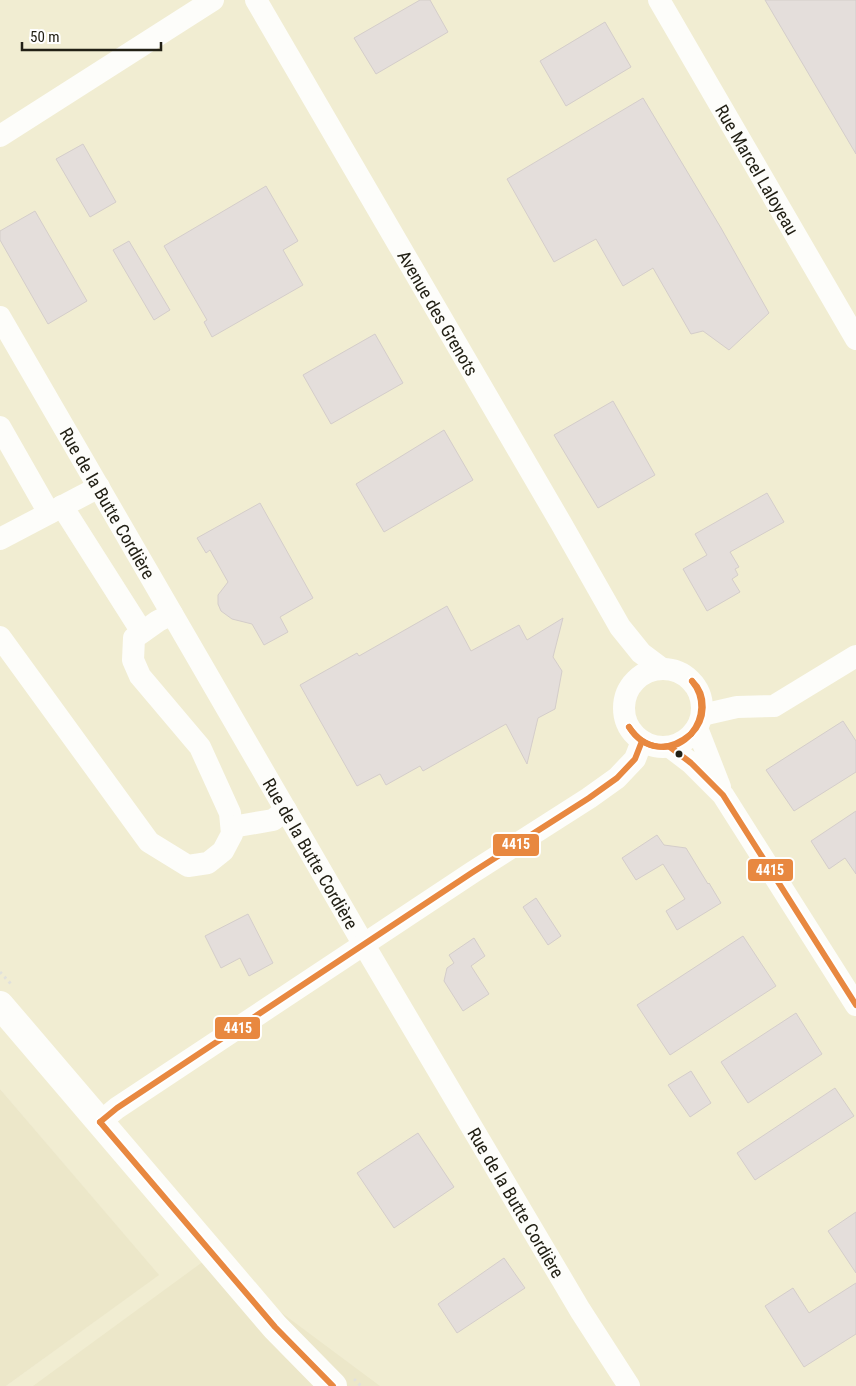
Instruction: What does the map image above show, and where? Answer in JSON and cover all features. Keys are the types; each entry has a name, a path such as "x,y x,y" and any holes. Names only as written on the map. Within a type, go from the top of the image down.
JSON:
{"main road":[{"path":"0,1004 275,1327 333,1386"}],"street":[{"path":"0,136 213,0"},
{"name":"Avenue des Grenots","path":"256,0 620,626 641,653 662,668"},
{"name":"Rue Marcel Laloyeau","path":"659,0 856,339"},
{"name":"Rue de la Butte Cordière","path":"0,317 364,945 580,1310 628,1386"},
{"path":"0,427 142,632"},
{"path":"0,539 99,487"},
{"path":"0,637 150,842 188,866 208,863 223,851 232,834 232,827 230,813 200,747 140,676 133,660 134,638 158,621 172,614"},
{"name":"Avenue des Grenots","path":"620,626 630,685"},
{"path":"737,707 696,685 686,675 673,669 662,668 648,671 636,678 630,685 624,698 623,712 627,725 634,735 642,741 655,747 670,747 683,742 700,722 737,707 774,706 856,656"},
{"path":"696,685 702,702 700,722 723,795"},
{"path":"100,1122 117,1108 589,798 617,778 635,759 642,741"},
{"path":"670,747 691,763 723,795 856,1005"},
{"path":"232,827 273,820 286,810"}],"shaded area":[{"path":"0,0 856,0 856,1386 6,1386 158,1275 0,1089"},
{"path":"0,1089 159,1275 6,1386 0,1386"},
{"path":"208,1258 380,1386 33,1386"}],"building":[{"path":"420,0 430,0 448,32 376,74 354,38"},
{"path":"765,0 856,0 856,154"},
{"path":"605,22 631,67 566,106 540,61"},
{"path":"643,98 721,228 769,313 729,350 703,331 691,334 653,268 623,286 596,239 554,262 507,179"},
{"path":"83,144 116,202 90,217 56,159"},
{"path":"266,186 298,241 283,250 303,285 212,337 204,322 207,320 164,246"},
{"path":"35,211 87,301 48,324 0,240 0,231"},
{"path":"129,241 170,310 154,320 113,250"},
{"path":"375,334 403,383 331,424 303,375"},
{"path":"613,401 655,475 598,508 554,435"},
{"path":"444,430 473,480 384,532 356,484"},
{"path":"767,493 784,522 730,552 739,567 735,569 738,575 732,579 740,592 707,611 683,569 707,555 695,534"},
{"path":"260,503 313,598 280,617 288,632 264,645 252,624 232,619 221,611 218,604 218,595 228,582 210,550 206,553 197,538"},
{"path":"447,606 471,651 519,625 527,640 563,618 553,657 562,671 555,709 538,718 527,764 506,724 423,771 420,766 386,785 380,774 357,786 300,685 357,653 359,656"},
{"path":"843,721 856,741 856,772 794,811 766,770"},
{"path":"856,811 856,874 845,858 829,869 811,841"},
{"path":"657,835 664,845 686,848 721,903 677,930 666,911 685,899 663,864 636,880 622,858"},
{"path":"536,898 561,936 548,945 523,907"},
{"path":"248,914 273,963 249,976 240,958 221,968 205,936"},
{"path":"743,936 776,986 670,1055 637,1005"},
{"path":"474,938 485,956 471,966 489,994 463,1011 444,981 447,968 454,963 449,955"},
{"path":"796,1013 822,1054 748,1103 721,1062"},
{"path":"691,1071 711,1103 690,1117 668,1085"},
{"path":"835,1088 854,1116 755,1180 737,1153"},
{"path":"418,1133 454,1187 394,1228 357,1173"},
{"path":"856,1212 856,1273 828,1231"},
{"path":"504,1258 525,1288 457,1333 438,1304"},
{"path":"856,1283 856,1334 804,1367 765,1306 793,1288 809,1313"}],"transit line":[{"name":"4415","path":"691,734 698,721 701,708 699,694 692,681"},
{"name":"4415","path":"691,734 700,722 703,708 700,693 692,681"},
{"name":"4415","path":"629,727 643,741 658,747 674,744 691,734"},
{"name":"4415","path":"629,727 642,741 658,747 676,745 691,734"},
{"name":"4415","path":"100,1122 117,1108 473,872 589,798 617,778 635,759 642,741"},
{"name":"4415","path":"670,747 691,763 723,795 856,1005"},
{"name":"4415","path":"100,1122 275,1327 333,1386"}]}
